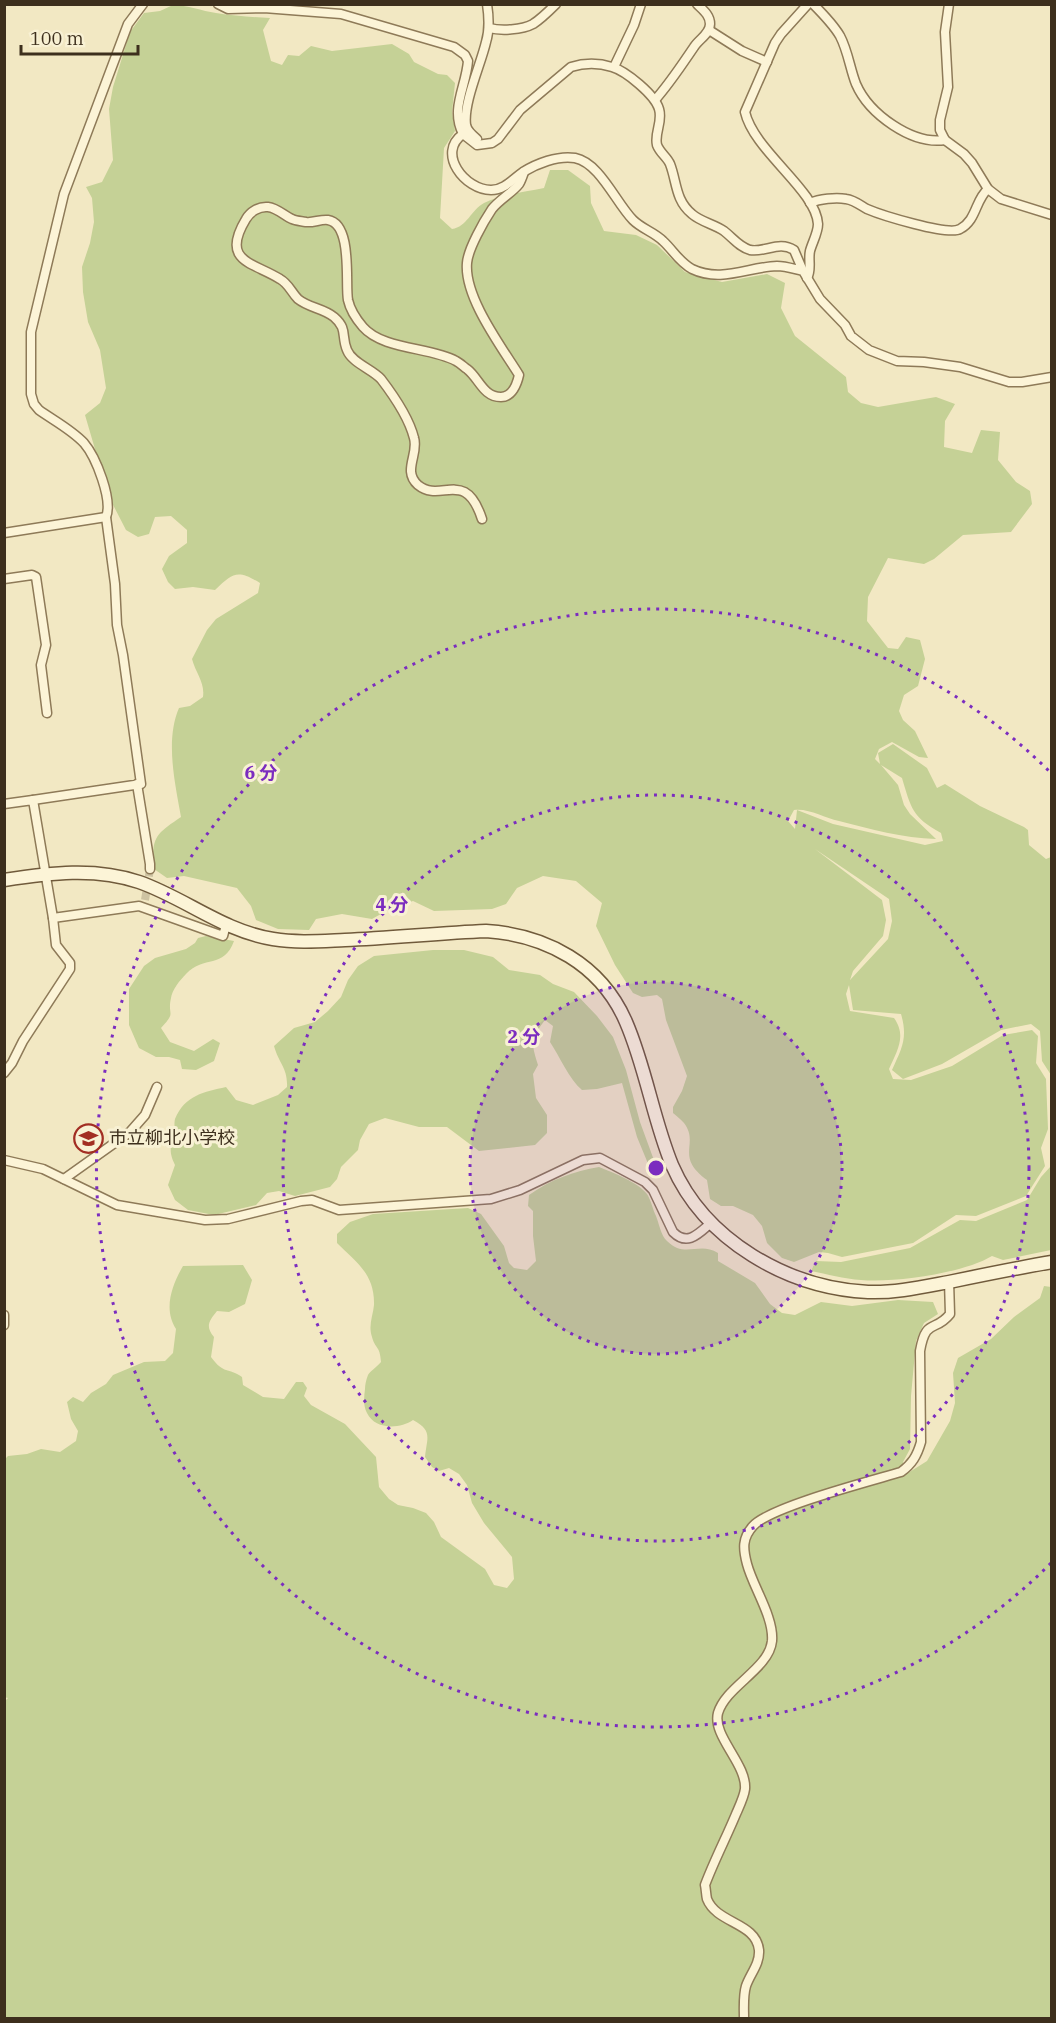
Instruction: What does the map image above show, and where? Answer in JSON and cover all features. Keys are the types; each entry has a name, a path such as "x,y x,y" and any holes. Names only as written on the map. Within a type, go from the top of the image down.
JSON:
{"street":[{"path":"218,4 228,9 264,8 341,14 454,47 465,55 468,61 457,110 459,124 463,134 477,145 498,139 520,110 571,67 581,64 614,67 655,100 661,118 657,145 671,167 675,186 685,207 693,215 718,227 740,246 749,250 790,247 798,255 805,274 820,298 860,344 897,362 924,362 960,367 1009,382 1052,377"},
{"path":"486,144 469,132 466,125 467,110 489,28 487,4"},
{"path":"489,28 528,26 556,4"},
{"path":"614,67 634,25 641,4"},
{"path":"655,100 672,82 695,44 709,30 708,15 697,4"},
{"path":"463,134 453,144 452,152 455,166 472,184 490,190 500,189 525,171 546,162 577,158 596,171 632,219 664,242 680,261 701,273 714,275 774,266 785,266 805,274 810,273 809,257 818,228 810,203 758,138 745,112 781,34 811,4 836,29 856,84 873,108 896,127 921,137 945,140"},
{"path":"949,4 945,32 948,87 940,120 940,130 945,140 972,163 988,189 1001,198 1052,215"},
{"path":"4,804 141,784 117,625 115,584 104,487 99,471 84,443 39,410 31,394 31,332 64,194 128,24 140,5"},
{"path":"709,30 742,51 767,62"},
{"path":"482,519 477,503 461,490 436,491 424,489 416,484 410,472 415,441 407,419 380,378 347,351 344,327 323,309 309,306 298,298 280,279 244,262 239,255 238,237 246,218 255,209 269,207 294,220 312,223 328,220 334,223 342,235 348,261 348,300 365,329 389,342 455,360 471,372 485,392 500,397 508,395 516,386 519,375 492,332 470,290 467,265 475,240 492,210 518,185 525,171"},
{"path":"810,203 848,199 879,213 938,231 953,232 961,229 970,221 976,213 982,194 988,189"},
{"path":"4,533 106,517"},
{"path":"4,579 32,575 36,577 46,645 41,665 47,713"},
{"path":"137,784 150,869"},
{"path":"4,1073 12,1064 23,1041 70,969 70,963 56,945 33,800"},
{"path":"4,880 45,874 90,872 124,878 167,895 226,926 252,935 291,941 362,939 450,932 504,932 535,939 570,955 601,982 621,1009 673,1167 698,1206 712,1222 743,1250 762,1262 816,1285 870,1292 908,1289 1052,1262"},
{"path":"52,918 145,904 176,921 223,936 226,926"},
{"path":"64,1179 130,1132 145,1115 157,1087"},
{"path":"4,1160 43,1169 117,1205 219,1221 312,1200 339,1210 491,1199 520,1191 583,1160 600,1158 645,1182 652,1190 673,1232 678,1237 685,1240 691,1239 712,1222"},
{"path":"744,2019 744,1993 758,1961 759,1951 756,1940 749,1931 723,1918 714,1909 708,1900 705,1885 745,1788 742,1773 718,1725 718,1715 722,1704 764,1659 772,1640 768,1618 748,1568 743,1549 744,1540 751,1527 760,1519 792,1506 901,1472 911,1465 921,1442 920,1351 922,1340 931,1326 945,1320 950,1314 949,1281"},
{"path":"4,1315 4,1325"}],"green space":[{"path":"178,5 223,14 270,18 263,30 271,61 282,65 288,55 299,56 311,46 332,51 392,44 409,54 414,62 438,74 447,75 455,83 452,112 455,131 444,148 440,218 452,229 462,225 484,203 506,195 544,188 550,170 568,170 590,186 591,203 604,231 636,235 657,245 685,272 722,282 767,274 785,283 781,308 795,336 846,377 848,392 861,403 878,407 936,397 955,404 945,421 944,447 972,453 981,430 1000,432 998,460 1016,482 1030,491 1032,504 1011,532 963,535 934,559 924,564 888,558 868,597 867,621 888,648 898,649 906,637 920,640 925,659 918,686 904,695 899,711 903,720 915,731 928,758 919,757 892,742 879,749 875,759 880,764 878,753 893,744 927,768 937,788 945,784 980,806 1024,827 1028,830 1029,845 1046,859 1051,857 1051,1075 1042,1061 1040,1031 1031,1024 1001,1030 942,1064 903,1079 892,1070 903,1043 904,1030 901,1014 853,1010 849,985 846,994 850,1011 894,1018 898,1025 899,1044 889,1069 893,1079 911,1080 952,1066 1003,1035 1032,1030 1038,1036 1036,1063 1046,1079 1048,1129 1041,1148 1045,1166 1026,1196 976,1216 956,1215 913,1243 842,1257 819,1252 794,1262 782,1258 767,1243 762,1226 753,1215 733,1206 721,1206 710,1199 707,1180 697,1172 689,1157 688,1130 673,1113 673,1107 687,1076 666,1020 662,999 657,995 642,997 633,993 615,965 596,926 602,903 576,881 543,876 517,888 506,904 492,909 434,911 413,901 388,910 372,919 342,914 316,919 309,930 278,929 256,920 251,906 237,888 184,876 167,878 154,869 153,850 157,837 181,817 172,748 175,720 179,708 190,706 203,697 201,682 192,659 207,630 216,619 258,593 260,583 246,576 236,575 215,590 193,587 175,589 168,582 162,569 169,556 187,543 187,530 171,516 155,517 149,534 138,537 126,530 109,497 85,415 100,403 106,388 100,350 88,322 83,292 82,267 94,222 92,198 86,187 102,182 113,160 109,109 113,87 130,32 144,13","holes":["881,765 902,778 914,811 924,822 941,833 943,841 925,845 833,824 797,810 805,810 833,820 887,833 936,839 910,814 904,805 898,785","794,810 797,810 795,829 788,821","815,849 889,899 892,921 888,939 850,980 853,971 883,936 886,920 882,900"]},
{"path":"206,936 234,941 225,955 193,968 181,979 172,995 170,1016 161,1028 170,1042 194,1051 213,1039 220,1043 214,1061 196,1070 182,1069 180,1060 156,1057 139,1048 129,1025 129,989 144,966 155,958 186,949 198,938"},
{"path":"433,950 464,950 493,957 509,970 540,975 553,984 574,992 613,1037 626,1070 640,1122 655,1163 649,1166 637,1137 622,1083 582,1090 569,1074 550,1042 553,1026 545,1020 533,1041 538,1065 533,1074 536,1098 547,1115 547,1133 535,1145 479,1151 447,1127 419,1127 385,1118 369,1124 360,1140 358,1150 341,1167 337,1179 330,1187 295,1196 279,1191 267,1193 256,1205 214,1215 188,1210 175,1200 168,1185 175,1165 171,1149 175,1119 184,1105 203,1093 226,1087 236,1100 253,1105 278,1095 287,1087 287,1081 285,1070 274,1046 294,1028 315,1022 328,1011 341,997 348,980 358,966 374,956"},
{"path":"1051,1166 1051,1250 1003,1260 992,1256 947,1272 892,1280 842,1278 811,1271 816,1261 841,1262 910,1248 960,1220 976,1221 1027,1200 1041,1177"},
{"path":"599,1167 632,1182 647,1194 667,1241 680,1249 705,1249 718,1253 718,1261 755,1283 770,1304 782,1313 795,1315 821,1302 852,1306 898,1300 933,1302 938,1314 924,1323 916,1341 911,1396 910,1449 903,1462 908,1473 927,1461 950,1421 955,1403 953,1373 958,1358 991,1339 1014,1317 1040,1298 1044,1286 1051,1287 1051,2018 5,2018 4,1702 8,1698 4,1697 5,1459 8,1456 27,1454 41,1449 60,1452 76,1441 78,1431 71,1419 67,1402 73,1397 83,1402 91,1393 106,1384 113,1375 144,1362 165,1361 173,1353 176,1329 170,1313 170,1297 183,1266 243,1265 252,1280 245,1304 229,1312 217,1311 209,1324 214,1337 211,1357 215,1363 242,1377 243,1385 263,1397 284,1399 296,1382 303,1382 307,1388 304,1396 311,1405 345,1424 376,1457 379,1487 389,1499 398,1505 426,1513 434,1522 441,1537 485,1569 494,1585 507,1588 514,1579 512,1557 484,1523 472,1503 467,1485 459,1474 449,1468 439,1471 432,1467 425,1457 427,1435 424,1428 413,1420 395,1426 382,1425 371,1419 367,1413 364,1401 366,1381 369,1373 381,1362 380,1353 371,1333 373,1294 368,1277 337,1243 337,1234 350,1222 373,1214 468,1208 481,1214 504,1246 509,1263 514,1268 527,1270 536,1261 533,1211 528,1206 529,1195 563,1177"}],"tunnel":[{"path":"145,900 150,869"}],"place":[{"name":"市立柳北小学校","path":"88,1138"}]}
